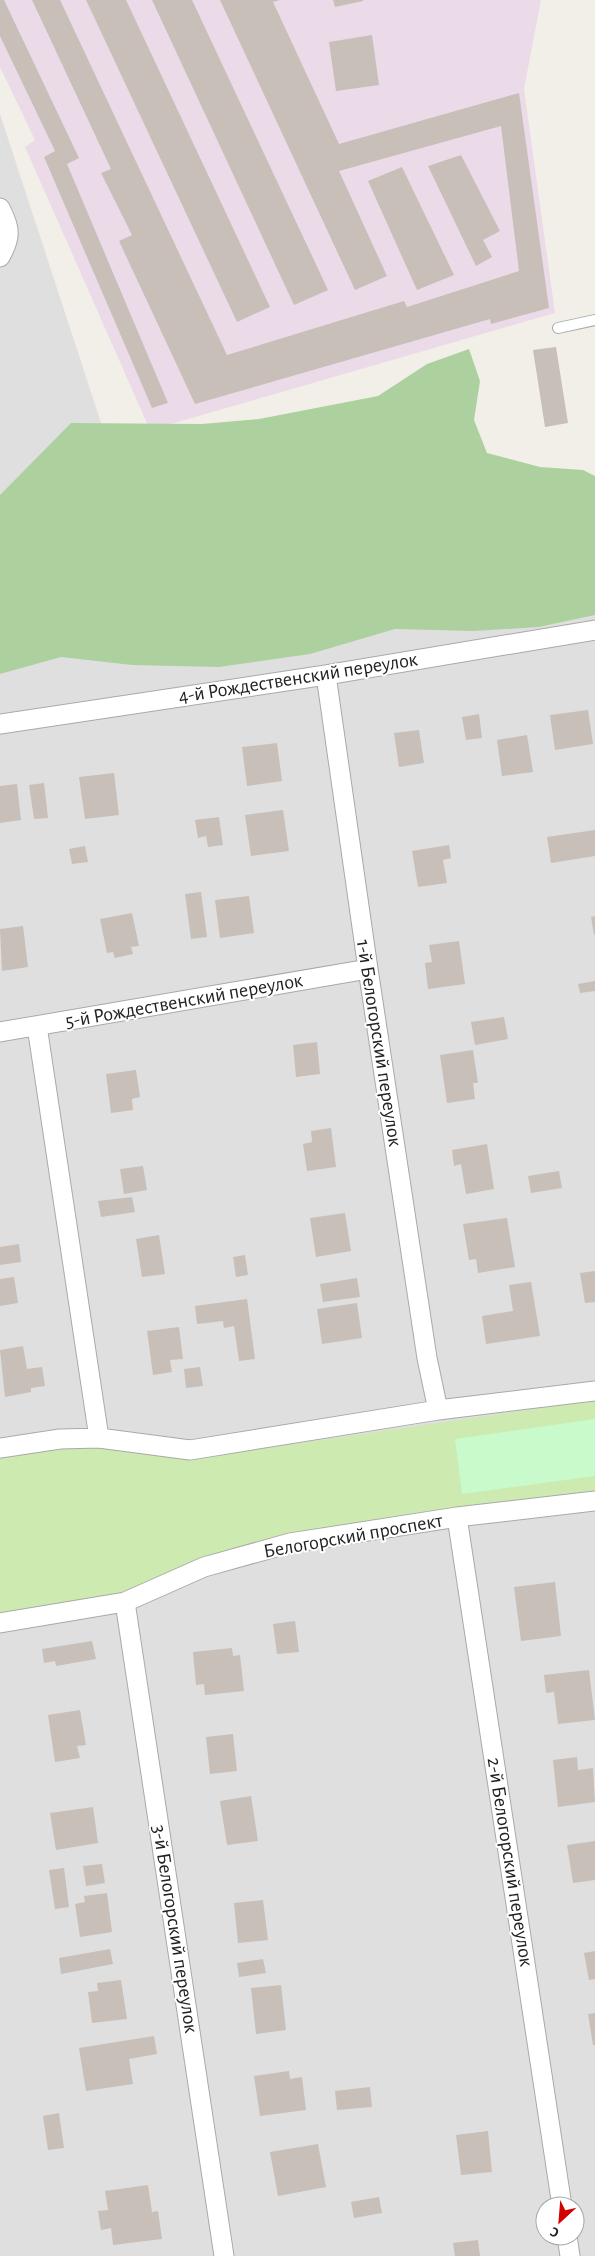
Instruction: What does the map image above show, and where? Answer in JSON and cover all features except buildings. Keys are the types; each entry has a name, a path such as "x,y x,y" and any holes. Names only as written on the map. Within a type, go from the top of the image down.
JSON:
{"street":[{"path":"0,208 7,227 8,242 0,257"},
{"name":"4-й Рождественский переулок","path":"0,724 326,675 595,630"},
{"name":"1-й Белогорский переулок","path":"326,675 427,1358 438,1410"},
{"name":"5-й Рождественский переулок","path":"0,1032 368,969"},
{"path":"37,1026 99,1438"},
{"path":"0,1448 60,1439 99,1438 190,1450 438,1410 595,1390"},
{"name":"Белогорский проспект","path":"0,1622 125,1602 204,1567 290,1543 457,1517 595,1501"},
{"name":"2-й Белогорский переулок","path":"457,1517 560,2196"},
{"name":"3-й Белогорский переулок","path":"125,1602 224,2256"}],"lane":[{"path":"558,328 595,320"}],"shaded area":[{"path":"0,0 541,0 524,89 555,313 150,430 25,147 35,140 0,67"},
{"path":"0,114 106,438 595,534 595,2256 0,2256"}],"green space":[{"path":"469,349 480,381 474,420 487,453 540,467 583,470 595,476 595,615 539,627 473,631 395,629 310,654 219,667 132,665 61,657 0,674 0,495 71,423 202,424 259,419 378,396 427,364"},
{"path":"595,1400 595,1494 270,1541 118,1596 0,1614 0,1455 71,1443 179,1457 218,1455"},
{"path":"595,1419 595,1476 462,1494 455,1439"}]}
